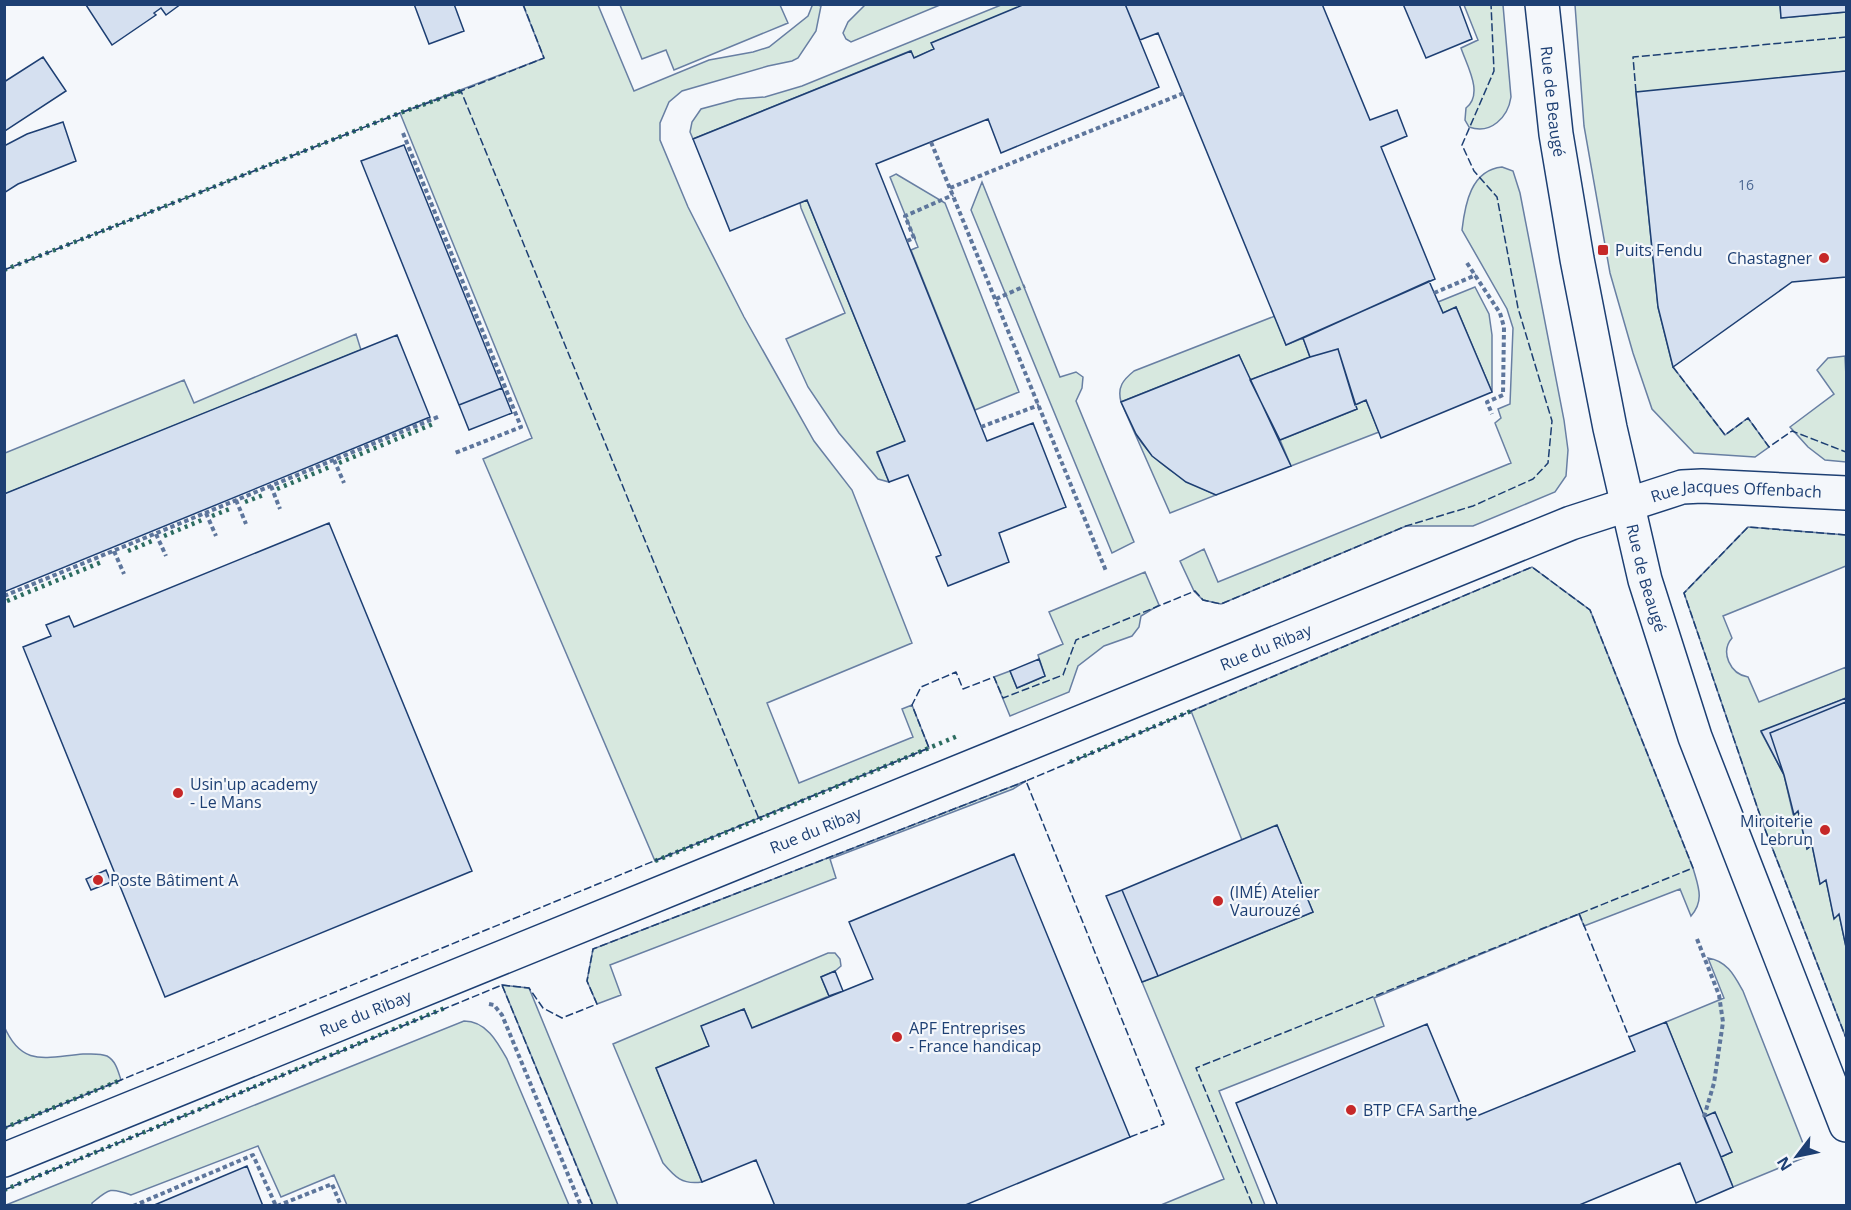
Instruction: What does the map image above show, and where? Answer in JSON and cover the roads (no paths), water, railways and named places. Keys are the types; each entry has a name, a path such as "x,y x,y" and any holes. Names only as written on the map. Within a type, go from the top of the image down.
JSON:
{"street":[{"name":"Rue de Beaugé","path":"1542,4 1556,134 1575,247 1610,428 1645,580 1695,737 1846,1125"},
{"name":"Rue Jacques Offenbach","path":"1628,504 1682,487 1846,493"},
{"name":"Rue du Ribay","path":"4,1160 1571,523 1628,504"}],"place":[{"name":"Puits Fendu","path":"1603,250"},
{"name":"Chastagner","path":"1824,258"},
{"name":"Usin'up academy - Le Mans","path":"178,793"},
{"name":"Miroiterie Lebrun","path":"1825,830"},
{"name":"Poste Bâtiment A","path":"98,880"},
{"name":"(IMÉ) Atelier Vaurouzé","path":"1218,901"},
{"name":"APF Entreprises - France handicap","path":"897,1037"},
{"name":"BTP CFA Sarthe","path":"1351,1110"}]}
